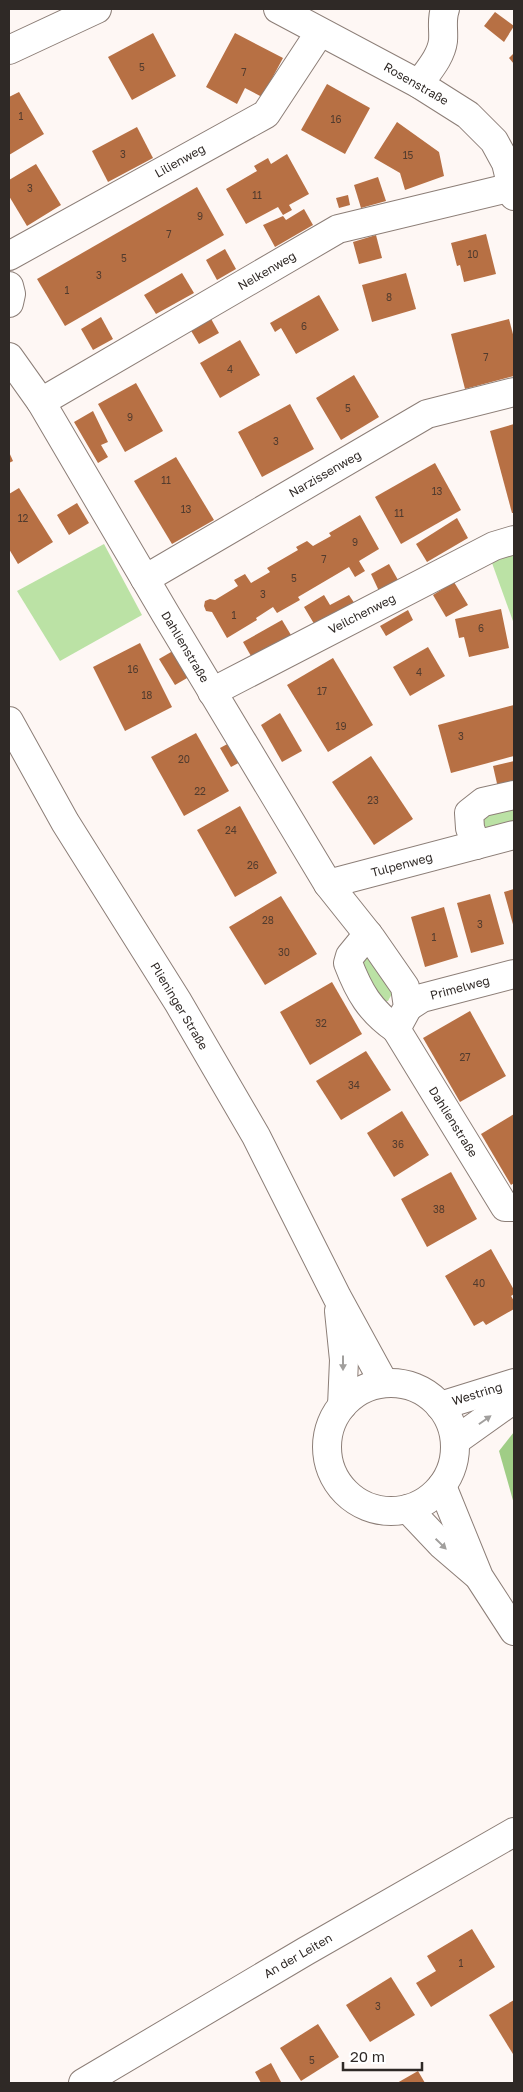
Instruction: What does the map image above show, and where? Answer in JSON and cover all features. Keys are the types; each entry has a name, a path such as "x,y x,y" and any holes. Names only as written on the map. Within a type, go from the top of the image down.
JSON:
{"street":[{"path":"9,50 97,9"},
{"name":"Rosenstraße","path":"278,9 419,84 504,137 506,163 513,192"},
{"path":"419,84 433,64 443,42 442,16 445,9"},
{"name":"Lilienweg","path":"9,256 266,114 320,32"},
{"name":"Nelkenweg","path":"41,402 338,229 513,192"},
{"path":"9,286 11,294 9,303"},
{"name":"Dahlienstraße","path":"9,357 41,402 328,884 368,934 405,987 402,1018 505,1206 514,1207"},
{"name":"Narzissenweg","path":"145,579 427,414 514,392"},
{"name":"Veilchenweg","path":"212,692 494,546 514,540"},
{"name":"Plieninger Straße","path":"9,721 65,822 178,1002 247,1120 288,1197 337,1297 384,1384"},
{"path":"476,845 470,828 469,813 483,802 514,795"},
{"name":"Tulpenweg","path":"328,884 514,835"},
{"name":"Dahlienstraße","path":"368,934 350,956 348,963 356,984 378,1017 402,1018"},
{"name":"Primelweg","path":"402,1018 422,998 514,974"},
{"name":"Plieninger Straße","path":"337,1297 344,1360 342,1406"},
{"name":"Plieninger Straße","path":"384,1384 406,1385 422,1390 440,1406 452,1426 455,1441 455,1457 450,1473 442,1486 430,1498 408,1508 384,1511 354,1500 344,1491 336,1480 330,1466 327,1439 330,1425 342,1406 360,1391 375,1385 384,1384"},
{"name":"Westring","path":"440,1406 514,1384"},
{"name":"Westring","path":"455,1441 514,1399"},
{"path":"442,1486 479,1577 514,1631"},
{"path":"408,1508 440,1544 479,1577"},
{"name":"An der Leiten","path":"83,2083 306,1951 514,1832"}],"green space":[{"path":"104,544 142,615 60,661 17,591"},
{"path":"514,552 514,624 492,563"},
{"path":"514,805 514,832 484,839 477,815"},
{"path":"372,957 394,990 388,1001 381,1001 357,959"},
{"path":"514,1432 514,1504 499,1451"}],"building":[{"path":"495,12 514,26 504,42 484,26"},
{"path":"153,33 176,76 132,100 108,57"},
{"path":"235,33 283,58 262,97 245,88 237,104 206,87"},
{"path":"514,53 514,64 509,58"},
{"path":"327,84 370,108 345,154 301,130"},
{"path":"19,92 44,134 9,155 9,97"},
{"path":"397,122 439,152 444,176 405,190 400,173 374,158"},
{"path":"137,127 153,158 108,182 92,151"},
{"path":"287,154 309,194 289,205 292,210 283,215 278,207 246,224 226,189 257,171 254,166 268,158 271,164"},
{"path":"36,164 61,205 27,226 9,196 9,180"},
{"path":"378,177 386,201 361,208 354,185"},
{"path":"197,187 224,235 65,326 37,279"},
{"path":"348,195 350,205 339,208 336,198"},
{"path":"304,209 313,225 275,247 263,225 283,216 286,220"},
{"path":"486,234 496,274 464,282 460,265 457,266 451,243"},
{"path":"376,235 382,258 359,264 353,242"},
{"path":"225,249 236,269 217,280 206,260"},
{"path":"182,273 194,293 156,314 144,295"},
{"path":"406,273 416,309 372,322 362,285"},
{"path":"319,295 339,330 296,354 281,328 275,332 270,323"},
{"path":"101,317 113,339 93,350 81,329"},
{"path":"210,317 219,333 199,344 190,329"},
{"path":"509,319 514,338 514,376 465,389 451,334"},
{"path":"240,340 260,375 220,398 200,363"},
{"path":"354,375 379,417 341,440 316,398"},
{"path":"136,383 163,431 125,452 98,404"},
{"path":"290,404 314,449 262,477 238,432"},
{"path":"93,411 108,442 101,445 108,457 98,463 74,422"},
{"path":"514,424 514,513 512,513 490,431"},
{"path":"9,452 13,461 9,463"},
{"path":"176,457 214,520 172,544 134,481"},
{"path":"435,463 461,510 401,544 375,497"},
{"path":"19,488 53,542 18,564 9,549 9,494"},
{"path":"77,503 89,523 69,535 57,515"},
{"path":"360,515 379,549 359,561 365,571 355,577 349,567 298,597 300,600 277,613 273,607 256,618 257,620 227,638 212,612 206,611 205,601 215,600 238,586 234,580 245,574 251,583 270,572 267,568 298,550 296,547 307,541 313,546 331,536 329,533"},
{"path":"457,518 468,538 427,562 416,544"},
{"path":"389,564 398,580 379,591 371,574"},
{"path":"454,582 468,605 446,617 433,595"},
{"path":"324,595 330,605 349,595 355,604 316,627 304,607"},
{"path":"501,609 509,648 469,657 464,637 459,638 455,619"},
{"path":"408,610 413,620 386,636 380,626"},
{"path":"282,620 294,640 255,663 243,642"},
{"path":"140,643 172,707 125,731 93,667"},
{"path":"428,647 445,676 410,696 393,667"},
{"path":"178,648 194,674 175,685 159,659"},
{"path":"333,658 373,725 328,752 287,685"},
{"path":"514,705 514,756 451,773 438,725"},
{"path":"280,713 302,751 282,762 261,725"},
{"path":"196,733 229,791 184,816 151,757"},
{"path":"233,741 244,760 231,767 220,748"},
{"path":"371,756 413,819 374,845 332,782"},
{"path":"514,761 514,784 498,788 493,766"},
{"path":"240,806 277,873 235,897 197,830"},
{"path":"514,889 514,928 504,892"},
{"path":"490,894 504,944 471,953 457,903"},
{"path":"281,896 317,954 265,985 229,927"},
{"path":"444,907 458,957 425,967 411,917"},
{"path":"332,982 362,1034 310,1065 280,1012"},
{"path":"470,1011 506,1076 460,1102 423,1038"},
{"path":"366,1051 391,1090 341,1120 316,1081"},
{"path":"402,1111 429,1155 394,1177 367,1133"},
{"path":"514,1114 514,1183 511,1185 481,1134"},
{"path":"451,1172 477,1219 427,1247 401,1199"},
{"path":"491,1249 514,1290 514,1294 511,1296 514,1301 514,1309 486,1325 483,1321 474,1326 445,1276"},
{"path":"472,1929 495,1967 431,2007 416,1983 436,1971 427,1956"},
{"path":"391,1977 415,2015 370,2042 346,2005"},
{"path":"514,2000 514,2053 513,2054 489,2015"},
{"path":"318,2024 339,2057 301,2081 280,2048"},
{"path":"271,2063 281,2082 261,2083 255,2072"},
{"path":"418,2071 425,2083 397,2083"}]}
